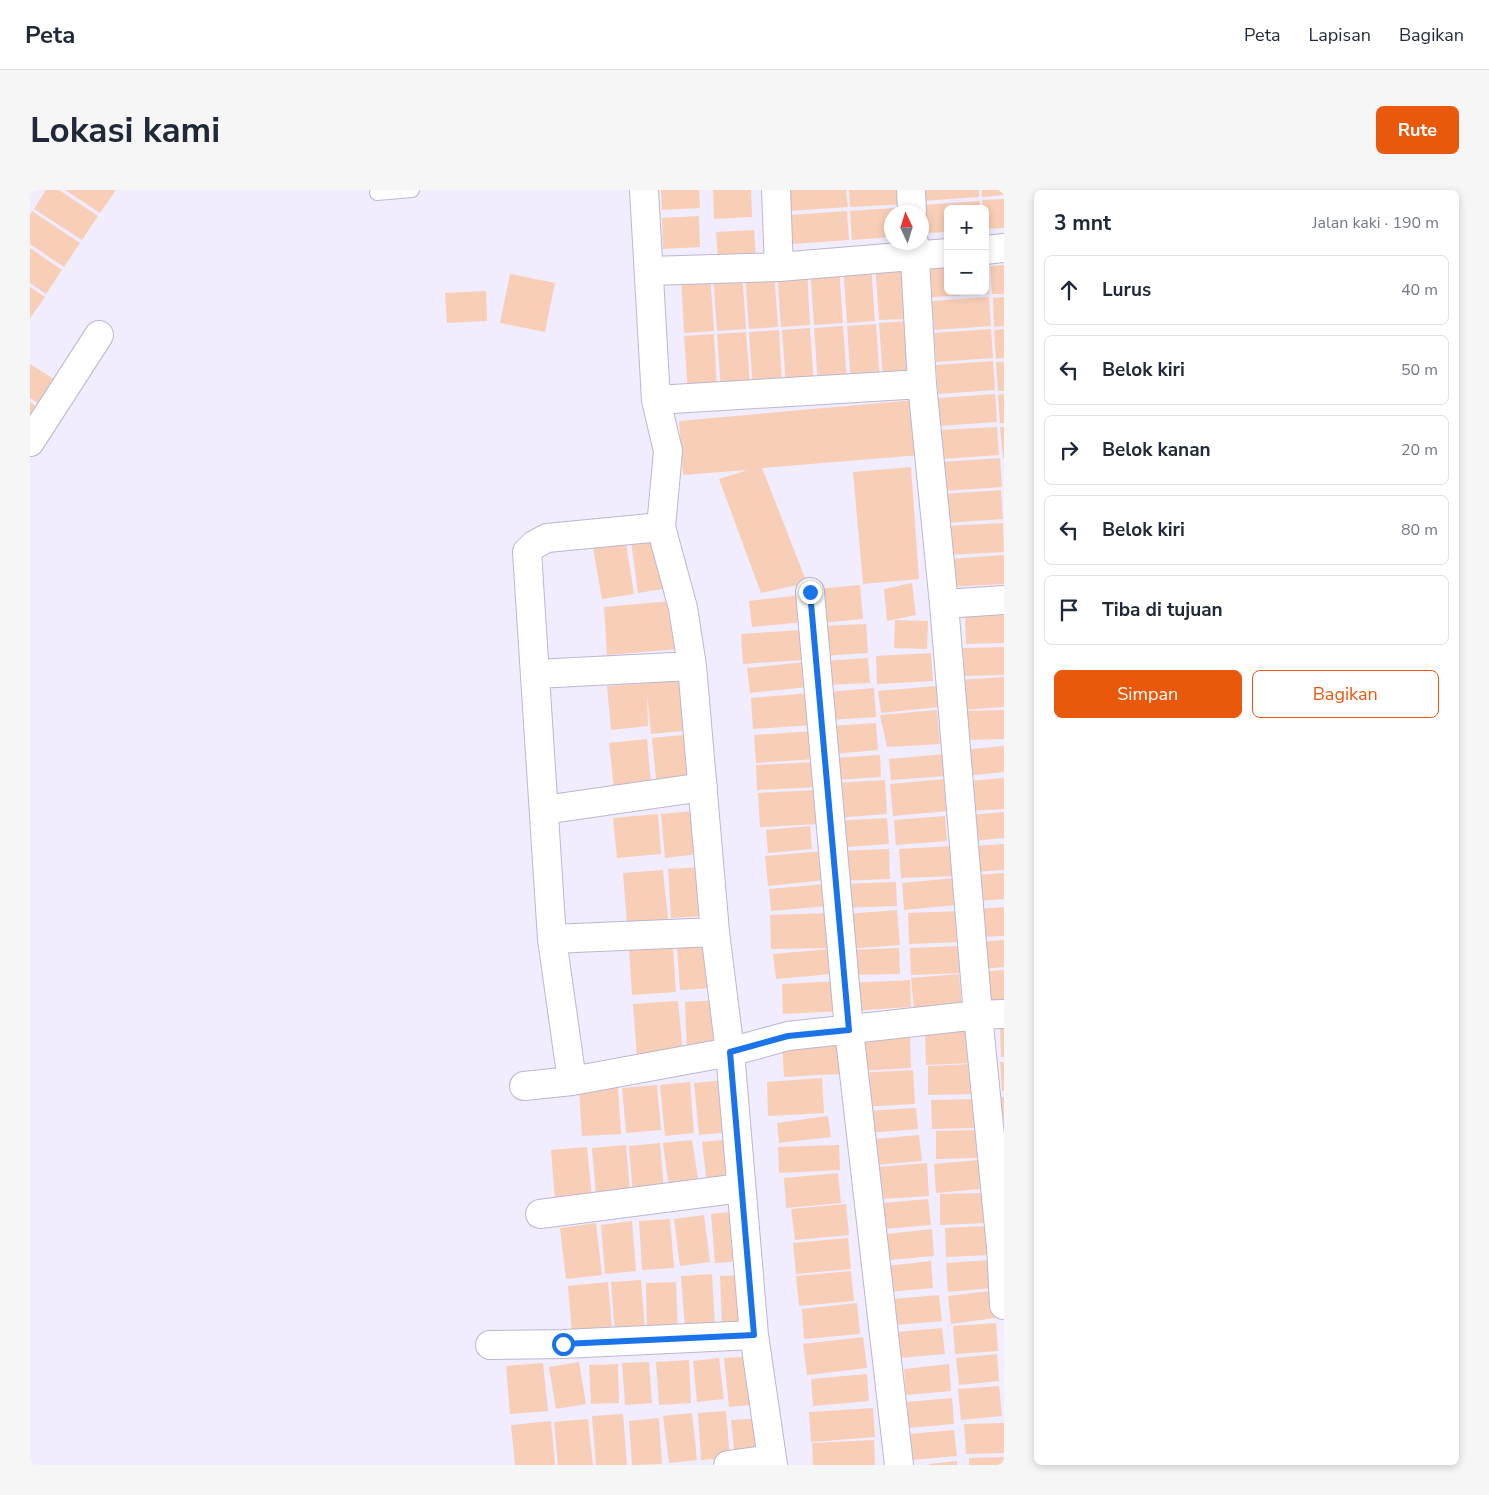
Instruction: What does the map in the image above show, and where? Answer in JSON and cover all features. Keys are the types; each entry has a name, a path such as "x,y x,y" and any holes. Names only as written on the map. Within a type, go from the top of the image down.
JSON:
{"street":[{"path":"644,190 656,400 668,451 661,527 683,608 692,666 715,932 730,1052 754,1335 772,1462 728,1465"},
{"path":"776,190 779,267"},
{"path":"911,190 912,205"},
{"path":"989,250 1004,248"},
{"path":"648,271 779,267 906,250"},
{"path":"914,250 922,384 944,604 991,1015 1004,1305"},
{"path":"922,250 944,253"},
{"path":"30,442 99,335"},
{"path":"656,400 922,384"},
{"path":"572,1081 552,940 527,552 534,545 547,538 661,527"},
{"path":"810,592 849,1030 899,1465"},
{"path":"944,604 1004,600"},
{"path":"536,674 692,666"},
{"path":"544,810 703,787"},
{"path":"552,940 715,932"},
{"path":"524,1086 572,1081 730,1052 788,1036 991,1015"},
{"path":"540,1214 741,1188"},
{"path":"490,1345 563,1344 754,1335"}],"lane":[{"path":"377,193 412,190"}],"building":[{"path":"46,190 59,190 98,216 82,240 34,209"},
{"path":"65,190 116,190 100,213"},
{"path":"661,190 699,190 700,208 662,210"},
{"path":"713,190 751,190 752,217 714,219"},
{"path":"788,190 846,190 848,207 790,211"},
{"path":"849,190 907,190 908,204 850,207"},
{"path":"921,190 979,190 979,197 922,201"},
{"path":"982,190 1004,190 1004,195 982,197"},
{"path":"1004,199 1004,228 989,229 989,205 983,205 982,200"},
{"path":"980,201 980,205 944,205 944,232 929,233 929,205 922,205"},
{"path":"884,209 884,238 852,240 850,211"},
{"path":"32,211 80,243 64,267 30,244 30,215"},
{"path":"847,211 849,240 792,244 790,215"},
{"path":"699,216 700,247 663,249 662,218"},
{"path":"754,230 756,260 718,262 716,232"},
{"path":"30,248 62,270 46,294 30,283"},
{"path":"904,261 908,319 879,320 875,263"},
{"path":"871,264 875,321 847,323 843,266"},
{"path":"1004,265 1004,294 992,294 990,266"},
{"path":"839,266 843,323 814,325 810,268"},
{"path":"944,267 944,295 970,295 932,297 930,269"},
{"path":"807,268 810,325 781,327 777,270"},
{"path":"774,270 778,327 749,329 745,272"},
{"path":"742,272 746,329 717,331 713,274"},
{"path":"510,274 555,283 545,332 500,323"},
{"path":"710,274 714,331 684,333 681,276"},
{"path":"30,287 45,297 30,318"},
{"path":"486,291 487,321 447,323 445,293"},
{"path":"989,297 991,326 934,330 932,301"},
{"path":"1004,297 1004,326 994,327 993,298"},
{"path":"908,321 912,378 883,380 879,323"},
{"path":"876,324 880,381 851,383 847,326"},
{"path":"843,326 847,383 818,385 814,328"},
{"path":"810,328 814,385 786,387 782,330"},
{"path":"991,329 993,358 936,362 934,333"},
{"path":"1004,329 1004,358 996,359 994,330"},
{"path":"779,330 782,387 753,389 749,332"},
{"path":"746,332 750,389 721,391 717,334"},
{"path":"714,334 717,391 688,393 684,336"},
{"path":"993,361 995,390 938,394 936,365"},
{"path":"996,362 1004,362 1004,391 998,391"},
{"path":"30,364 63,385 47,409 30,398"},
{"path":"995,394 997,422 939,426 937,398"},
{"path":"1004,394 1004,423 1000,423 998,395"},
{"path":"915,400 920,455 762,468 807,583 761,593 719,479 748,470 683,475 679,421"},
{"path":"30,402 44,412 30,434"},
{"path":"997,427 999,455 942,459 940,430"},
{"path":"1000,427 1004,427 1004,458 1003,458"},
{"path":"1000,458 1002,487 944,491 942,462"},
{"path":"911,467 919,579 863,584 853,472"},
{"path":"1001,490 1003,519 946,523 944,494"},
{"path":"1003,523 1004,552 947,555 946,526"},
{"path":"660,537 669,588 638,593 631,541"},
{"path":"626,543 634,594 602,599 593,548"},
{"path":"1004,555 1004,584 950,587 948,559"},
{"path":"912,583 916,615 887,621 884,589"},
{"path":"860,585 863,619 821,623 818,589"},
{"path":"801,595 804,622 752,627 749,601"},
{"path":"672,601 679,649 607,655 604,607"},
{"path":"1004,615 1004,643 966,644 965,616"},
{"path":"895,620 928,621 927,649 894,648"},
{"path":"866,624 868,653 823,656 822,626"},
{"path":"801,630 803,660 743,664 741,634"},
{"path":"1004,647 1004,675 964,676 963,648"},
{"path":"931,653 933,681 877,684 876,656"},
{"path":"868,658 870,683 824,685 823,661"},
{"path":"805,662 808,687 750,693 747,668"},
{"path":"1004,677 1004,707 962,710 960,680"},
{"path":"688,680 693,730 651,734 647,693 648,726 611,730 607,686"},
{"path":"937,686 939,707 881,713 878,691"},
{"path":"874,688 876,717 830,720 828,692"},
{"path":"811,693 813,725 753,729 751,698"},
{"path":"937,710 940,744 887,747 880,715"},
{"path":"1004,710 1004,739 963,740 962,711"},
{"path":"876,723 878,750 833,754 830,726"},
{"path":"814,731 816,759 756,763 754,735"},
{"path":"692,734 697,785 657,789 652,738"},
{"path":"647,739 651,785 614,789 609,743"},
{"path":"1004,746 1004,772 964,776 962,750"},
{"path":"944,754 946,776 891,780 889,759"},
{"path":"880,755 881,777 833,780 833,758"},
{"path":"817,762 818,787 757,790 756,765"},
{"path":"1004,778 1004,809 969,811 967,781"},
{"path":"945,779 948,811 893,816 890,784"},
{"path":"885,780 887,814 836,818 834,783"},
{"path":"817,790 819,824 760,827 758,793"},
{"path":"693,811 698,854 665,858 661,814"},
{"path":"1004,812 1004,838 973,841 971,815"},
{"path":"658,814 661,854 617,858 613,818"},
{"path":"945,816 947,841 896,845 894,820"},
{"path":"887,818 889,844 835,848 833,821"},
{"path":"810,826 812,849 768,853 766,830"},
{"path":"1004,844 1004,870 975,872 974,846"},
{"path":"953,846 955,876 901,878 899,849"},
{"path":"889,849 890,879 838,881 837,851"},
{"path":"823,851 826,880 768,886 765,856"},
{"path":"702,867 706,916 671,918 668,869"},
{"path":"663,870 668,920 627,924 623,873"},
{"path":"1004,873 1004,899 978,901 975,875"},
{"path":"954,878 956,905 904,910 902,883"},
{"path":"896,882 897,906 842,908 841,884"},
{"path":"826,884 828,906 771,911 769,889"},
{"path":"1004,907 1004,936 979,937 977,909"},
{"path":"897,910 900,945 848,949 845,914"},
{"path":"960,911 961,942 909,944 908,913"},
{"path":"830,913 831,948 771,949 770,915"},
{"path":"1004,940 1004,967 981,969 979,942"},
{"path":"712,945 715,988 680,990 677,948"},
{"path":"961,946 963,973 911,975 910,948"},
{"path":"673,947 676,992 632,995 629,950"},
{"path":"899,948 900,974 848,975 847,950"},
{"path":"831,949 833,974 776,979 773,954"},
{"path":"1004,970 1004,1001 983,1003 981,972"},
{"path":"959,974 962,1005 914,1009 911,978"},
{"path":"910,980 911,1007 851,1011 849,983"},
{"path":"840,981 842,1011 783,1014 782,984"},
{"path":"719,1000 721,1051 687,1052 685,1002"},
{"path":"678,1001 683,1054 637,1058 633,1004"},
{"path":"1004,1028 1004,1057 1001,1057 1000,1029"},
{"path":"971,1030 973,1063 926,1065 925,1033"},
{"path":"910,1034 911,1068 859,1071 857,1037"},
{"path":"837,1039 840,1074 784,1077 782,1043"},
{"path":"1000,1062 1004,1062 1004,1091 1002,1091"},
{"path":"973,1064 974,1094 928,1095 928,1066"},
{"path":"913,1070 915,1104 860,1107 858,1073"},
{"path":"822,1078 824,1113 768,1116 767,1082"},
{"path":"726,1080 730,1132 699,1135 694,1083"},
{"path":"690,1082 694,1133 665,1136 660,1085"},
{"path":"657,1085 661,1130 626,1133 622,1088"},
{"path":"618,1087 621,1134 582,1136 579,1089"},
{"path":"1001,1097 1004,1097 1004,1119 1002,1120"},
{"path":"974,1099 975,1128 932,1129 931,1100"},
{"path":"916,1108 918,1129 867,1133 866,1111"},
{"path":"828,1116 831,1137 779,1143 777,1123"},
{"path":"976,1130 977,1158 936,1159 936,1131"},
{"path":"919,1135 922,1161 876,1165 874,1139"},
{"path":"730,1139 734,1181 707,1184 702,1142"},
{"path":"692,1140 699,1185 669,1189 663,1143"},
{"path":"660,1143 664,1191 633,1194 629,1146"},
{"path":"626,1145 630,1193 596,1196 592,1148"},
{"path":"839,1145 840,1170 779,1173 778,1147"},
{"path":"587,1147 592,1198 555,1201 551,1150"},
{"path":"978,1160 980,1189 936,1193 934,1164"},
{"path":"927,1163 929,1196 880,1199 877,1167"},
{"path":"838,1173 841,1203 786,1208 784,1178"},
{"path":"985,1193 986,1223 940,1225 940,1194"},
{"path":"928,1199 931,1225 885,1229 883,1203"},
{"path":"846,1204 849,1235 795,1240 791,1209"},
{"path":"740,1211 744,1261 715,1263 711,1214"},
{"path":"704,1215 710,1262 680,1266 674,1219"},
{"path":"670,1219 674,1268 642,1270 639,1221"},
{"path":"632,1221 636,1271 605,1274 601,1225"},
{"path":"596,1223 602,1275 566,1279 560,1228"},
{"path":"988,1226 990,1255 946,1257 945,1228"},
{"path":"932,1229 934,1256 889,1260 886,1234"},
{"path":"848,1238 851,1269 796,1274 793,1243"},
{"path":"989,1260 991,1288 948,1292 946,1263"},
{"path":"931,1261 933,1288 888,1292 886,1266"},
{"path":"851,1271 854,1301 799,1306 796,1276"},
{"path":"712,1274 715,1328 685,1330 681,1276"},
{"path":"747,1275 748,1324 722,1325 720,1276"},
{"path":"641,1280 645,1331 615,1334 611,1282"},
{"path":"608,1282 612,1330 572,1334 568,1286"},
{"path":"676,1282 678,1333 647,1333 646,1283"},
{"path":"991,1291 995,1318 951,1324 948,1296"},
{"path":"939,1295 942,1321 896,1325 894,1299"},
{"path":"857,1303 860,1334 804,1339 802,1309"},
{"path":"996,1323 998,1351 955,1354 953,1326"},
{"path":"942,1328 945,1354 899,1358 897,1332"},
{"path":"863,1337 867,1368 807,1375 803,1344"},
{"path":"997,1354 999,1381 959,1385 956,1358"},
{"path":"756,1356 760,1404 729,1407 724,1358"},
{"path":"719,1358 724,1399 697,1402 693,1361"},
{"path":"689,1360 691,1403 659,1405 656,1362"},
{"path":"579,1362 586,1404 556,1409 549,1367"},
{"path":"649,1362 652,1403 625,1405 622,1363"},
{"path":"543,1363 548,1411 510,1414 506,1366"},
{"path":"618,1364 619,1403 591,1404 589,1365"},
{"path":"949,1364 951,1391 906,1395 904,1369"},
{"path":"867,1374 869,1401 813,1406 811,1379"},
{"path":"999,1386 1002,1416 961,1420 958,1389"},
{"path":"952,1398 954,1424 909,1428 907,1402"},
{"path":"873,1408 875,1437 811,1442 809,1412"},
{"path":"726,1411 730,1458 701,1460 698,1413"},
{"path":"692,1413 697,1460 669,1463 663,1416"},
{"path":"623,1414 627,1465 596,1465 592,1416"},
{"path":"659,1418 662,1464 632,1465 629,1421"},
{"path":"764,1418 767,1458 735,1460 731,1420"},
{"path":"588,1419 593,1465 558,1465 554,1422"},
{"path":"551,1421 555,1465 515,1465 511,1425"},
{"path":"1004,1423 1004,1453 966,1454 964,1424"},
{"path":"954,1430 957,1456 911,1460 909,1434"},
{"path":"874,1440 875,1465 813,1465 812,1443"},
{"path":"1004,1457 1004,1465 969,1465 969,1458"},
{"path":"957,1461 957,1465 929,1465 929,1464"}],"route":[{"path":"563,1344 754,1335 730,1052 788,1036 849,1030 810,592"}]}
